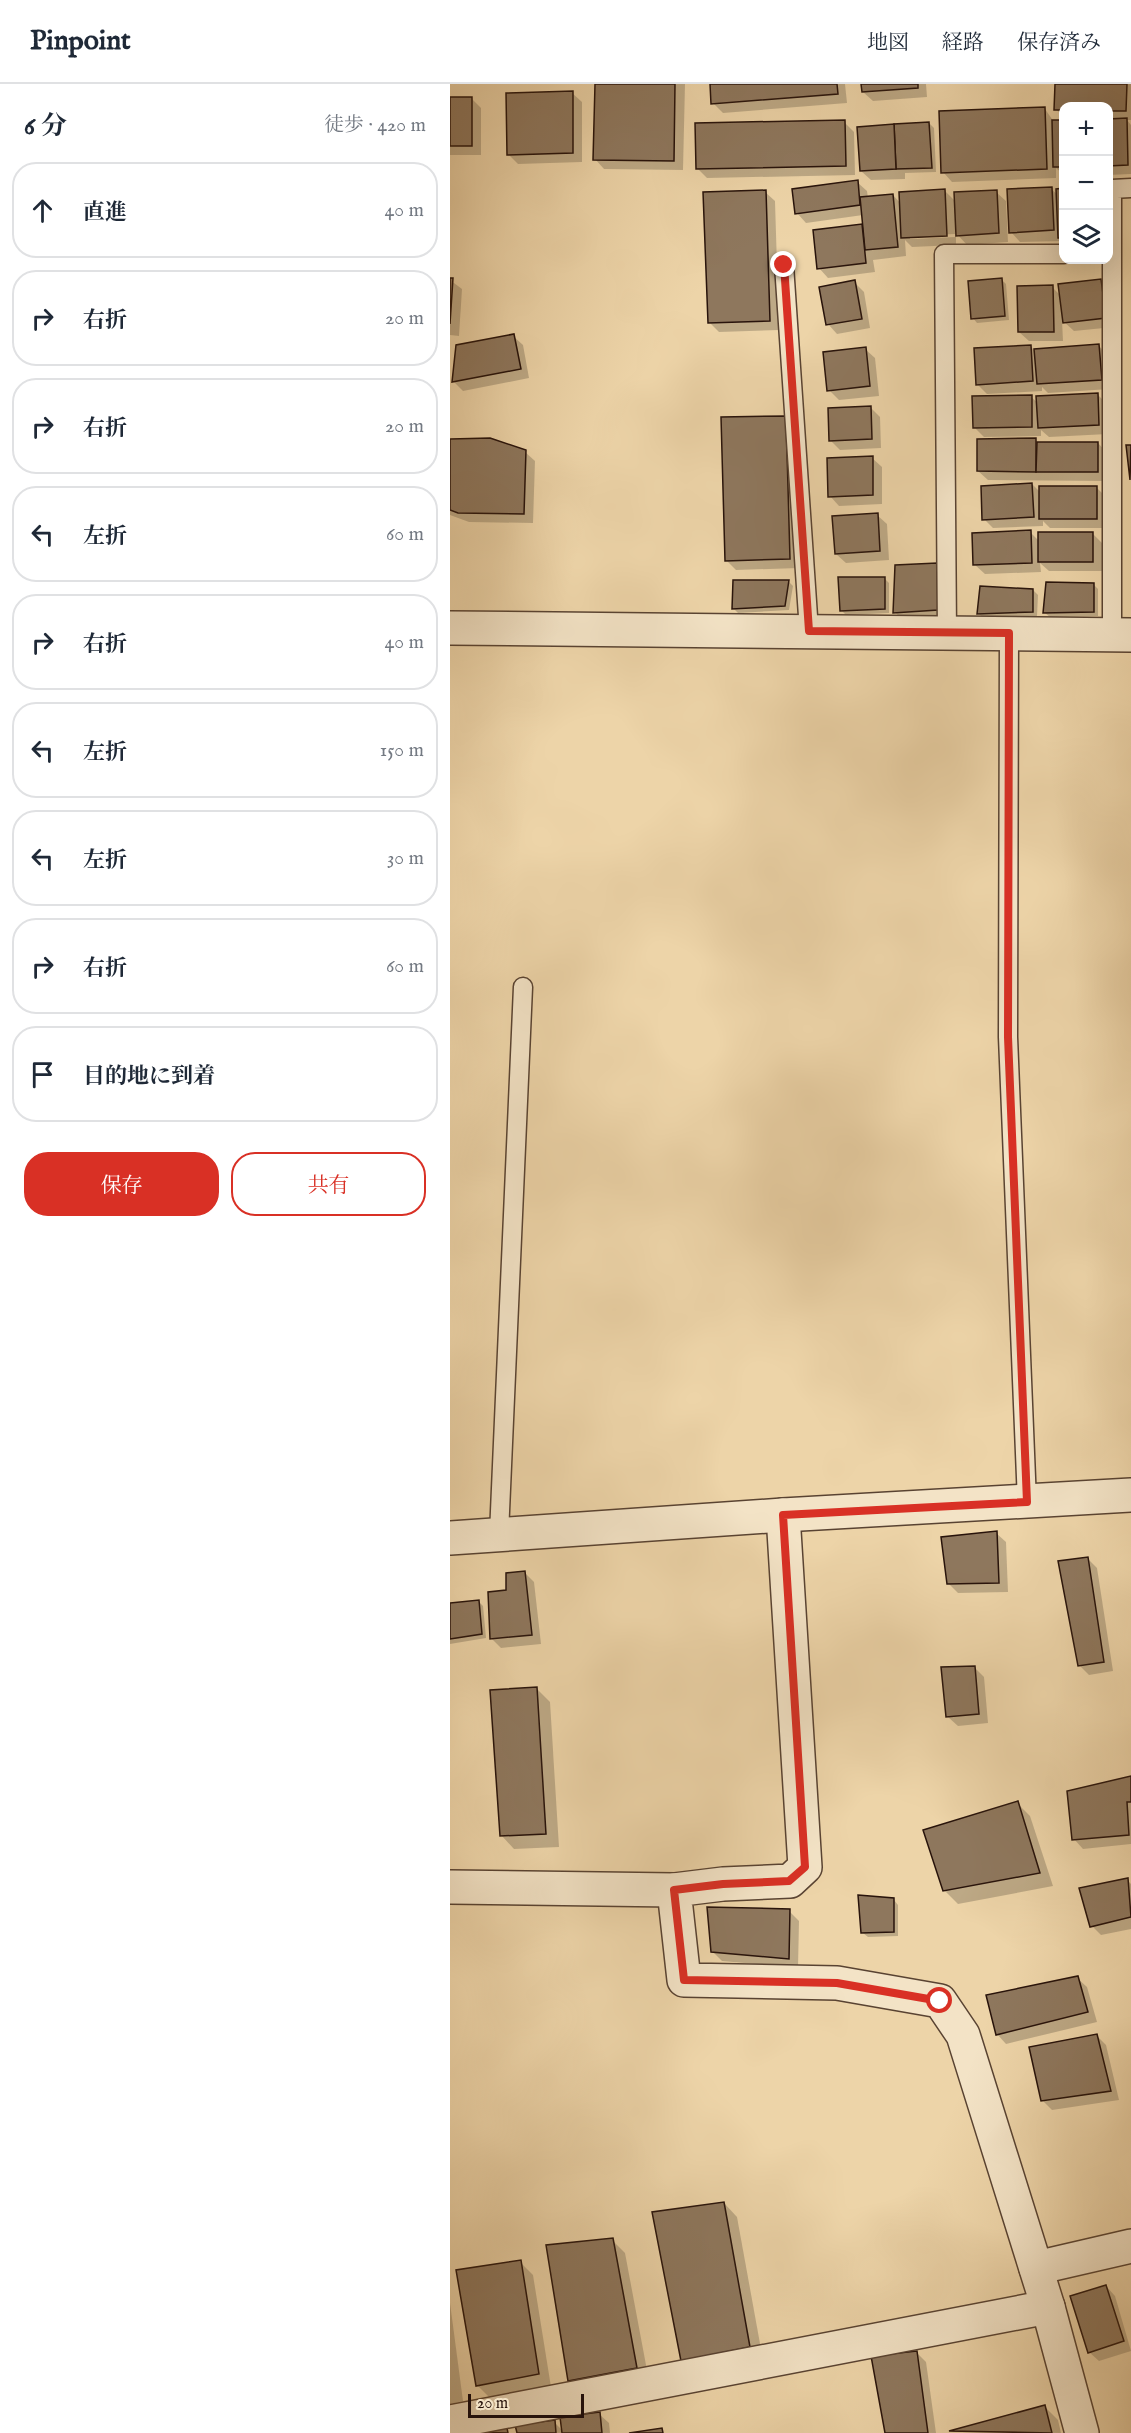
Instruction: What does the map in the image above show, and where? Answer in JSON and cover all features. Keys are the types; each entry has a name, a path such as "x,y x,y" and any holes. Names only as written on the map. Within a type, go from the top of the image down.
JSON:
{"street":[{"path":"450,628 1122,634"},
{"path":"450,1538 783,1515 1131,1495"},
{"path":"450,1887 674,1890 723,1884 789,1881 805,1867 783,1515"},
{"path":"674,1890 684,1980 837,1983 940,2001 963,2035 1048,2307 1082,2433"},
{"path":"1036,2268 1131,2247"},
{"path":"450,2422 1048,2307"}],"lane":[{"path":"1111,210 1112,189 1131,188"},
{"path":"947,633 944,254 1059,254"},
{"path":"1110,264 1122,634"},
{"path":"784,265 809,631"},
{"path":"1009,633 1008,1037 1027,1502"},
{"path":"499,1534 523,987"}],"building":[{"path":"595,84 675,84 674,161 593,160"},
{"path":"710,84 837,84 838,94 711,104"},
{"path":"861,84 918,84 918,88 862,92"},
{"path":"1055,84 1127,84 1126,111 1113,111 1113,102 1059,102 1059,110 1054,110"},
{"path":"573,91 573,153 507,155 506,93"},
{"path":"450,97 472,97 472,146 450,146"},
{"path":"1045,107 1047,169 941,173 939,111"},
{"path":"1127,118 1128,165 1113,166 1113,119"},
{"path":"845,120 846,166 696,169 695,123"},
{"path":"1052,120 1059,120 1059,167 1053,167"},
{"path":"929,122 932,168 896,169 894,124"},
{"path":"894,124 896,169 860,171 857,127"},
{"path":"858,180 860,205 795,214 792,189"},
{"path":"1052,187 1054,230 1009,233 1007,189"},
{"path":"945,189 947,236 901,238 899,192"},
{"path":"1056,189 1059,189 1059,238 1058,238"},
{"path":"766,190 770,321 708,323 703,192"},
{"path":"997,190 999,233 956,236 954,192"},
{"path":"893,194 898,247 865,250 860,197"},
{"path":"862,224 866,263 817,269 813,230"},
{"path":"450,278 453,278 450,324"},
{"path":"1002,278 1005,316 971,319 968,281"},
{"path":"1101,279 1106,318 1063,323 1058,284"},
{"path":"855,280 862,319 826,325 819,287"},
{"path":"1053,285 1054,332 1018,332 1017,286"},
{"path":"514,334 521,369 452,382 456,345"},
{"path":"1099,344 1102,380 1037,384 1034,349"},
{"path":"1031,345 1033,381 976,385 974,348"},
{"path":"866,347 870,386 827,391 823,352"},
{"path":"1098,393 1099,425 1038,428 1036,396"},
{"path":"1032,395 1032,427 973,428 972,396"},
{"path":"871,406 872,439 829,441 828,408"},
{"path":"786,416 790,559 725,561 721,417"},
{"path":"490,438 526,450 524,514 458,513 450,510 450,439"},
{"path":"1036,438 1036,472 977,471 977,439"},
{"path":"1037,442 1098,442 1098,472 1036,472"},
{"path":"1126,445 1131,445 1130,480"},
{"path":"873,456 873,495 828,497 827,458"},
{"path":"1032,483 1034,517 982,520 981,486"},
{"path":"1039,486 1097,486 1097,519 1039,519"},
{"path":"878,513 880,551 835,554 832,516"},
{"path":"1031,530 1032,563 973,565 972,533"},
{"path":"1038,532 1093,532 1093,562 1038,562"},
{"path":"937,563 938,610 893,613 895,565"},
{"path":"838,577 885,577 885,609 840,611"},
{"path":"733,580 789,580 785,606 732,609"},
{"path":"1046,582 1094,583 1094,612 1043,613"},
{"path":"980,586 1033,589 1033,612 977,614"},
{"path":"997,1531 999,1583 947,1584 941,1537"},
{"path":"1088,1557 1104,1662 1078,1666 1058,1561"},
{"path":"525,1571 532,1635 490,1639 488,1592 506,1590 506,1573"},
{"path":"479,1600 482,1634 450,1639 450,1603"},
{"path":"975,1666 979,1714 946,1717 941,1667"},
{"path":"537,1687 546,1834 500,1836 490,1690"},
{"path":"1131,1776 1131,1802 1127,1802 1129,1835 1072,1840 1067,1791"},
{"path":"1018,1801 1040,1873 943,1891 923,1830"},
{"path":"1128,1878 1131,1917 1090,1927 1079,1888"},
{"path":"858,1895 894,1898 894,1932 861,1933"},
{"path":"707,1907 790,1909 789,1959 711,1952"},
{"path":"1078,1976 1088,2012 996,2035 986,1995"},
{"path":"1097,2034 1111,2091 1041,2101 1029,2047"},
{"path":"724,2202 750,2347 681,2361 652,2212"},
{"path":"613,2238 637,2368 568,2381 546,2245"},
{"path":"521,2260 539,2374 476,2386 456,2270"},
{"path":"1106,2285 1124,2341 1088,2353 1070,2296"},
{"path":"917,2351 928,2433 885,2433 871,2356"},
{"path":"1045,2405 1052,2433 949,2431"},
{"path":"600,2412 602,2433 562,2433 560,2417"},
{"path":"555,2420 556,2433 517,2433 515,2425"},
{"path":"507,2428 508,2433 472,2432"},
{"path":"662,2428 663,2433 629,2433"}],"route":[{"path":"784,265 809,631 1009,633 1008,1037 1027,1502 783,1515 805,1867 789,1881 723,1884 674,1890 684,1980 837,1983 940,2001"}]}
